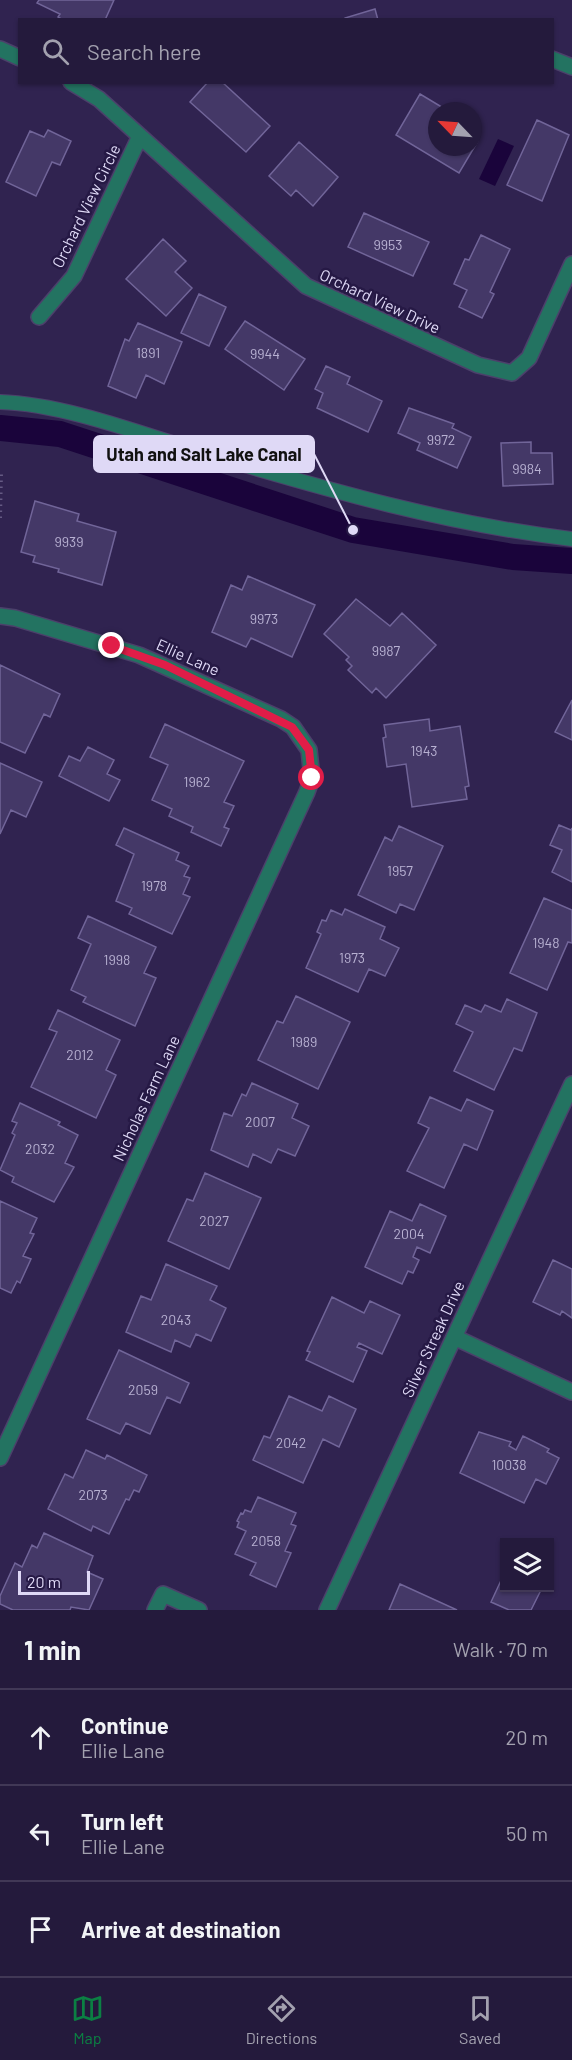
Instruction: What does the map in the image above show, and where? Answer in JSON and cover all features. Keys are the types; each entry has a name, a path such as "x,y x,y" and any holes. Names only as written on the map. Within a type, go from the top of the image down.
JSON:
{"street":[{"path":"0,49 18,57"},
{"path":"554,59 572,68"},
{"name":"Orchard View Drive","path":"74,84 99,99 306,286 495,371 512,373 529,358 572,264"},
{"name":"Orchard View Circle","path":"39,317 74,276 140,136"},
{"name":"Ellie Lane","path":"0,616 112,646 165,665 280,719 297,732 309,750"},
{"name":"Nicholas Farm Lane","path":"0,1458 307,792 312,778 309,750"},
{"name":"Silver Streak Drive","path":"327,1610 572,1084"},
{"path":"454,1337 572,1392"},
{"path":"155,1610 163,1594 199,1610"}],"lane":[{"path":"0,402 58,411 417,514 520,533 572,539"}],"path":[{"path":"0,518 1,473"}],"shaded area":[{"path":"498,139 514,146 495,186 479,179"}],"building":[{"path":"39,0 114,0 106,18 60,18 60,14 37,3"},
{"path":"375,9 377,18 345,18"},
{"path":"206,84 224,84 270,126 246,152 190,102"},
{"path":"420,94 433,102 428,102 428,154 396,135"},
{"path":"537,120 569,135 542,201 507,185"},
{"path":"48,130 71,141 60,165 52,162 36,196 6,182 30,131 44,137"},
{"path":"299,142 338,177 313,206 296,190 291,196 269,176"},
{"path":"431,156 469,156 459,173"},
{"path":"364,213 429,242 413,276 348,247"},
{"path":"481,235 510,249 490,292 494,294 482,318 459,307 467,290 454,284 465,259 469,260"},
{"path":"163,239 186,261 175,272 192,288 166,316 126,279"},
{"path":"199,294 226,307 209,346 181,333"},
{"path":"245,321 305,359 284,390 225,349"},
{"path":"138,323 182,342 164,384 146,375 136,398 108,386 125,339 129,341"},
{"path":"326,366 350,377 347,384 382,401 368,432 317,408 323,393 315,389"},
{"path":"409,408 454,424 452,428 471,437 457,468 417,450 420,443 398,433"},
{"path":"531,442 531,453 552,453 553,484 503,486 501,443"},
{"path":"35,501 79,514 77,521 116,532 102,585 33,562 35,556 21,552"},
{"path":"248,576 315,605 292,657 251,638 246,647 212,632 231,585 242,590"},
{"path":"356,599 390,626 402,613 436,645 386,698 376,688 372,693 348,670 352,666 346,660 349,657 324,634"},
{"path":"0,665 60,694 50,717 44,714 25,753 0,742"},
{"path":"572,700 572,740 555,732"},
{"path":"429,719 430,731 460,726 469,786 465,787 467,799 412,807 406,764 387,767 383,738 386,737 384,725"},
{"path":"165,724 244,761 224,802 234,806 224,827 229,829 221,846 191,832 193,827 169,816 172,809 152,800 168,765 150,757"},
{"path":"88,747 114,760 107,774 120,780 109,801 59,776 69,756 80,761"},
{"path":"0,763 42,782 26,817 11,810 0,834"},
{"path":"559,825 571,830 572,828 572,882 552,872 562,850 550,845"},
{"path":"399,826 443,846 414,910 400,904 396,913 358,895 385,837 392,841"},
{"path":"124,828 179,853 176,860 189,866 184,876 190,878 183,894 190,897 172,934 129,914 132,908 116,901 134,854 116,845"},
{"path":"544,898 572,910 572,943 568,942 547,990 510,973"},
{"path":"345,909 385,927 380,939 399,948 385,976 369,969 358,992 306,968 321,934 317,932 322,920 326,921 331,910 342,915"},
{"path":"88,916 156,947 144,973 156,978 135,1026 83,1002 86,997 71,990 91,944 78,938"},
{"path":"296,996 350,1022 318,1089 258,1060 277,1021 283,1023"},
{"path":"507,999 537,1013 522,1051 514,1048 494,1090 454,1071 473,1032 456,1024 465,1005 481,1012 485,1005 501,1012"},
{"path":"58,1010 120,1040 106,1070 116,1075 96,1118 31,1087 57,1032 49,1029"},
{"path":"252,1083 298,1104 292,1118 309,1126 295,1156 278,1149 271,1163 253,1154 248,1167 211,1150 224,1113 232,1116 242,1094 246,1096"},
{"path":"430,1097 461,1111 467,1099 493,1111 477,1150 464,1144 444,1188 407,1171 429,1128 418,1123"},
{"path":"20,1103 60,1122 58,1125 78,1135 65,1163 74,1167 54,1202 12,1182 14,1177 0,1170 15,1135 12,1133 17,1123 12,1121"},
{"path":"205,1173 261,1198 229,1269 168,1241 187,1199 193,1201"},
{"path":"0,1201 37,1218 30,1233 34,1234 23,1256 31,1259 20,1283 17,1281 11,1293 0,1288"},
{"path":"420,1204 446,1216 430,1253 417,1247 413,1257 419,1260 413,1273 408,1271 402,1284 365,1267 390,1211 412,1221"},
{"path":"553,1260 572,1269 572,1318 562,1311 560,1315 533,1302"},
{"path":"166,1264 217,1286 210,1300 226,1308 211,1341 196,1334 190,1347 175,1340 171,1352 126,1332 141,1296 151,1300"},
{"path":"332,1297 364,1313 370,1301 400,1315 382,1354 359,1343 357,1347 367,1351 353,1382 306,1360 310,1352 307,1351"},
{"path":"119,1350 189,1383 180,1403 167,1397 150,1434 126,1423 120,1434 87,1419"},
{"path":"289,1396 322,1411 329,1396 356,1409 339,1447 323,1439 303,1483 253,1460 264,1436 270,1438"},
{"path":"479,1432 511,1442 509,1446 516,1450 523,1436 549,1449 547,1452 559,1458 546,1484 536,1479 524,1503 460,1473"},
{"path":"86,1450 105,1459 107,1455 147,1475 139,1492 134,1490 129,1500 126,1499 109,1534 93,1526 91,1531 48,1509 65,1474 73,1478"},
{"path":"258,1497 296,1513 291,1524 296,1526 285,1551 291,1553 276,1587 250,1575 256,1563 235,1554 246,1531 237,1527 239,1522 237,1521 245,1510 251,1512"},
{"path":"44,1533 93,1556 87,1572 103,1579 89,1610 71,1607 70,1610 13,1610 0,1604 0,1596 15,1563 22,1567 32,1545 37,1548"},
{"path":"500,1583 500,1592 540,1592 531,1610 509,1610 491,1602"},
{"path":"400,1584 457,1610 389,1610"}],"waterway":[{"path":"0,428 60,434 353,530 513,557 572,561"}],"place":[{"name":"Utah and Salt Lake Canal","path":"353,530"}],"route":[{"path":"112,646 165,665 280,719 302,737 309,750 312,778"}]}
